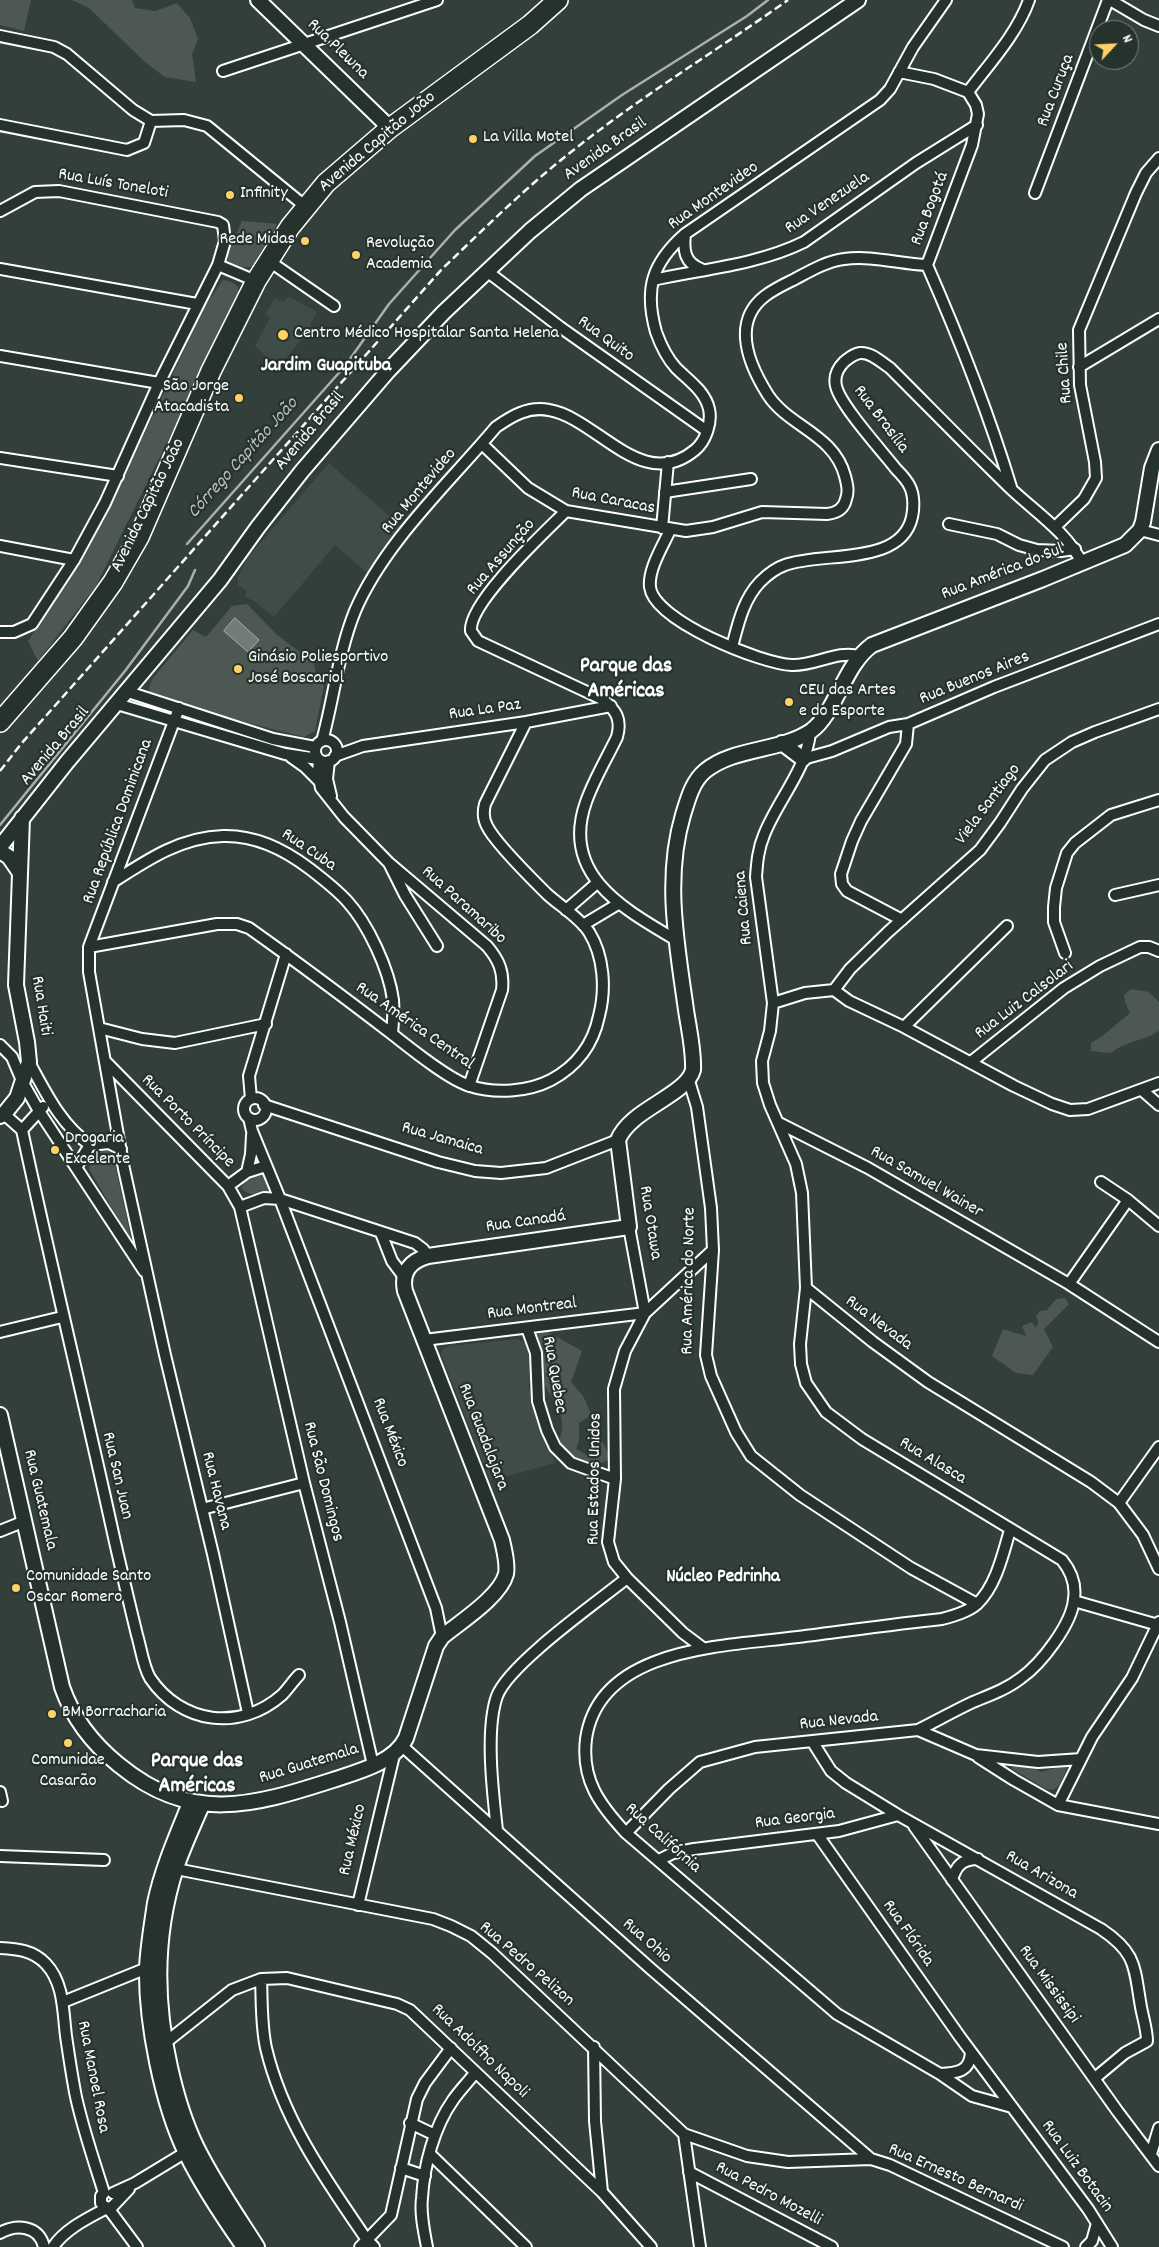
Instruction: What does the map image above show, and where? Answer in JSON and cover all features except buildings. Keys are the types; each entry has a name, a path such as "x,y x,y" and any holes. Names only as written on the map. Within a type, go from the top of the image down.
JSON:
{"highway":[{"name":"Avenida Capitão João","path":"502,44 544,0"},
{"name":"Avenida Capitão João","path":"0,722 73,638 113,582 139,537 211,371 256,281 290,227 326,183 390,128 530,25 558,0"}],"main road":[{"name":"Rua Plewna","path":"258,0 390,128"},
{"name":"Avenida Brasil","path":"0,849 22,818 220,580 302,471 417,339 530,232 580,189 858,0"},
{"path":"1140,530 1144,522 1152,468 1159,450"},
{"name":"Rua América do Sul","path":"859,656 882,640 1125,545 1140,530"},
{"path":"688,1081 694,1064 676,940 672,885 679,828 692,787 698,778 712,766 810,732 821,721 859,656"},
{"path":"788,741 803,759"},
{"name":"Rua Haiti","path":"2,1115 17,1098 29,1062 16,985 22,818"},
{"path":"0,849 9,857 20,873"},
{"name":"Rua Jamaica","path":"618,1140 621,1133 639,1116 688,1081"},
{"name":"Rua Otawa","path":"618,1140 629,1227"},
{"name":"Rua Canadá","path":"404,1277 410,1265 428,1256 629,1227"},
{"name":"Rua Guadalajara","path":"404,1277 405,1291 492,1513 506,1558 506,1573 498,1588 442,1637"},
{"name":"Rua Guatemala","path":"0,1415 25,1521 52,1650 62,1687 72,1712 97,1744 134,1778 160,1792 196,1804 243,1803 272,1798 345,1776 373,1765 401,1746"},
{"name":"Rua México","path":"401,1746 431,1657 442,1637"},
{"path":"196,1804 156,1902 147,1968 149,2000 164,2089 224,2218 244,2247"},
{"path":"171,1868 159,1956 159,1990 165,2043 191,2149 226,2198 257,2247"}],"street":[{"path":"223,70 425,2 437,0"},
{"name":"Rua Montevideo","path":"326,743 330,711 344,641 356,610 379,570 410,526 496,427 511,416 533,409 546,409 560,412 616,449 649,462 668,462 681,459 697,449 705,438 707,431 710,410 706,398 675,366 661,348 650,309 653,280 669,248 685,234 858,118 886,94 913,47 946,0"},
{"path":"899,72 934,79 968,92 1004,44 1026,10 1029,0"},
{"path":"1109,0 1144,20 1159,26"},
{"name":"Rua Curuça","path":"1036,193 1109,0"},
{"path":"0,36 54,47 67,54 132,110 151,121 184,120 206,126 306,207"},
{"name":"Rua Bogotá","path":"968,92 976,105 977,125 972,145 927,265 972,371 1011,489"},
{"path":"0,125 127,150 144,143 151,121"},
{"name":"Rua Venezuela","path":"653,280 761,259 784,252 804,242 916,163 977,125"},
{"name":"Rua Chile","path":"1055,526 1084,499 1096,478 1095,462 1080,385 1079,337 1084,318 1142,180 1159,158"},
{"name":"Rua Luís Toneloti","path":"0,211 35,192 46,190 206,218 223,225 225,241 218,265"},
{"path":"685,234 686,255 691,265 702,269"},
{"name":"Rua Caracas","path":"482,444 528,488 566,512 666,529 700,531 762,512 827,514 842,508 847,498 847,487 840,463 834,453 769,397 756,372 746,346 745,333 749,316 764,296 773,290 837,260 875,260 927,265"},
{"path":"268,261 334,306"},
{"path":"0,632 14,632 32,624 74,560 118,476 159,383 218,265 256,281"},
{"path":"0,269 197,304"},
{"name":"Rua Quito","path":"488,272 560,327 707,431"},
{"path":"1079,367 1159,319"},
{"name":"Rua Brasília","path":"732,647 747,598 759,583 775,570 797,562 839,558 873,551 901,539 908,529 913,499 910,487 844,404 836,387 836,374 840,366 850,357 865,353 890,368 1011,489 1055,526 1075,549 1082,563"},
{"path":"0,356 159,383"},
{"path":"0,458 118,476"},
{"path":"668,462 665,492 666,529 651,575 650,588 652,594 669,614 688,626 732,647 777,663 793,665 842,655 851,654 859,656"},
{"path":"665,492 751,479"},
{"name":"Rua Assunção","path":"566,512 501,578 476,612 471,631 478,641 602,699 611,706"},
{"path":"949,524 997,534 1019,545 1037,550 1061,551 1075,549"},
{"path":"1140,530 1159,535"},
{"path":"0,546 74,560"},
{"name":"Rua Buenos Aires","path":"803,759 832,751 889,727 908,724 994,687 1159,624"},
{"name":"Rua La Paz","path":"128,692 273,739 363,746"},
{"name":"Rua La Paz","path":"117,704 286,754 325,759 363,746 526,722 611,706"},
{"path":"611,706 617,714 620,725 617,737 586,803 581,826 584,856 597,883 618,904 676,940"},
{"name":"Rua República Dominicana","path":"89,947 179,708"},
{"name":"Viela Santiago","path":"834,990 850,969 980,850 1000,824 1022,789 1045,760 1072,742 1159,709"},
{"name":"Viela Santiago","path":"1148,714 1159,714"},
{"name":"Rua América Central","path":"89,947 229,924 249,928 392,1034 438,1067 469,1086 494,1090 521,1090 535,1087 565,1073 585,1052 594,1035 604,992 599,957 594,942 583,925 547,894 496,840 487,828 484,818 485,804 526,722"},
{"path":"902,920 847,891 842,884 841,874 861,821 906,744 908,724"},
{"name":"Rua Caiena","path":"773,1003 758,901 757,857 764,835 807,750 810,732"},
{"path":"319,781 325,759 336,750 326,743 315,754 325,759"},
{"name":"Rua Paramaribo","path":"286,754 305,767 319,781 324,793 388,862 487,946 501,967 502,990 469,1086"},
{"name":"Rua Paramaribo","path":"325,759 327,779 334,804"},
{"path":"1065,953 1054,922 1054,907 1056,888 1067,853 1075,842 1111,815 1159,800"},
{"name":"Rua Cuba","path":"113,882 144,862 178,845 197,839 224,836 248,837 269,844 293,856 347,900 360,917 375,946 390,986 393,1001 392,1034"},
{"path":"388,862 404,895 437,946"},
{"path":"566,910 597,883"},
{"path":"1115,895 1159,885"},
{"path":"583,925 618,904"},
{"path":"904,1027 1007,926"},
{"path":"89,947 90,986 106,1062 121,1149"},
{"name":"Rua Luiz Calsolari","path":"971,1062 1064,988 1100,966 1140,947 1149,947 1159,951"},
{"path":"251,1099 249,1076 286,954"},
{"path":"779,1123 766,1093 762,1072 762,1061 772,1020 773,1003 805,993 834,990 849,1001 904,1027 1014,1086 1062,1109 1088,1109 1143,1091 1159,1083"},
{"path":"99,1028 159,1043 175,1042 266,1024"},
{"name":"Rua Havana","path":"0,1045 12,1057 23,1083 39,1111 148,1276"},
{"path":"29,1062 50,1101 74,1132 90,1144 109,1143 121,1149"},
{"name":"Rua Porto Príncipe","path":"106,1062 228,1186 240,1207"},
{"name":"Rua América do Norte","path":"688,1081 697,1107 706,1163 713,1250 706,1342 707,1361 724,1409 751,1456 777,1479 911,1568 977,1604"},
{"path":"1143,1091 1159,1105"},
{"path":"262,1117 264,1104 259,1099 251,1099 245,1104 244,1108 249,1118 262,1117 282,1110"},
{"path":"2,1115 22,1130 50,1101"},
{"name":"Rua Jamaica","path":"264,1104 438,1162 475,1171 501,1174 546,1168 618,1140"},
{"name":"Rua México","path":"257,1143 262,1117"},
{"name":"Rua México","path":"249,1118 252,1131 280,1199 436,1608 442,1637"},
{"name":"Rua Samuel Wainer","path":"779,1123 868,1168 1069,1284 1159,1342"},
{"name":"Rua Alasca","path":"779,1123 796,1164 802,1193 806,1288 800,1344 801,1364 806,1383 826,1412 862,1439 1062,1560 1071,1576 1074,1600 1066,1624 1039,1662 1022,1678 1003,1689 918,1730"},
{"name":"Rua San Juan","path":"22,1130 62,1317 122,1574 149,1676 174,1703 189,1713 206,1718 226,1719 248,1713 273,1701 299,1675"},
{"path":"248,1172 252,1154 252,1131"},
{"path":"109,1143 116,1138 119,1132"},
{"path":"77,1166 90,1144"},
{"name":"Rua Havana","path":"121,1149 148,1276 248,1713"},
{"path":"228,1186 248,1172 266,1166"},
{"path":"1101,1182 1128,1200 1159,1226"},
{"path":"240,1207 264,1198 280,1199 415,1243 428,1256"},
{"path":"1069,1284 1128,1200"},
{"name":"Rua São Domingos","path":"240,1207 304,1483 340,1622 373,1765"},
{"name":"Rua Otawa","path":"629,1227 645,1313"},
{"name":"Rua Guadalajara","path":"382,1233 392,1261 404,1277"},
{"name":"Rua Estados Unidos","path":"703,1648 683,1633 627,1578 614,1562 608,1542 615,1479 614,1389 625,1351 645,1313 713,1250"},
{"name":"Rua Nevada","path":"806,1288 873,1342 928,1382 1091,1482 1119,1503 1143,1535 1159,1569"},
{"name":"Rua Montreal","path":"424,1340 645,1313"},
{"path":"0,1332 62,1317"},
{"name":"Rua Quebec","path":"527,1328 536,1353 538,1401 547,1430 555,1447 571,1463 615,1479"},
{"path":"1119,1503 1159,1447"},
{"path":"202,1509 304,1483"},
{"path":"0,1531 25,1521"},
{"path":"977,1604 994,1576 1010,1530"},
{"path":"497,1830 492,1777 492,1714 502,1686 507,1678 529,1658 627,1578"},
{"path":"1058,1805 1092,1737 1132,1678 1158,1623 1074,1600"},
{"name":"Rua Califórnia","path":"977,1604 963,1612 942,1619 703,1648 650,1664 630,1674 614,1686 593,1713 585,1746 590,1782 595,1795 604,1809 626,1833 837,2014 940,2074 972,2096 1012,2107"},
{"name":"Rua Nevada","path":"626,1833 669,1789 700,1762 755,1747 918,1730 976,1755 1038,1762 1080,1759"},
{"name":"Rua Arizona","path":"812,1741 831,1771 846,1783 898,1815 1101,1929 1116,1939 1132,1958 1146,2041 1125,2053 1095,2078"},
{"name":"Rua México","path":"358,1905 401,1746"},
{"name":"Rua Ohio","path":"401,1746 651,1969 871,2159"},
{"path":"976,1755 1014,1780 1058,1805 1159,1824"},
{"name":"Rua Georgia","path":"659,1860 674,1853 694,1849 839,1831 898,1815"},
{"name":"Rua Mississipi","path":"912,1823 1159,2166"},
{"name":"Rua Flórida","path":"817,1834 1012,2107"},
{"name":"Rua Georgia","path":"670,1869 678,1859 694,1849"},
{"path":"0,1856 104,1860"},
{"path":"952,1880 959,1865 970,1859 978,1859"},
{"name":"Rua Pedro Pelizon","path":"171,1868 247,1881 433,1919 471,1936 594,2047 684,2134"},
{"name":"Rua Manoel Rosa","path":"0,1948 22,1950 37,1956 46,1964 54,1976 63,2002 66,2036 76,2097 93,2158 110,2200 137,2247"},
{"path":"63,2002 147,1968"},
{"name":"Rua Adolfho Napoli","path":"165,2043 232,1990 261,1979 287,1978 397,2004 420,2017 475,2073 602,2192 651,2247"},
{"path":"261,1979 262,2013 266,2046 275,2082 297,2132 367,2245 391,2215 410,2123 417,2100 425,2083 451,2048"},
{"path":"594,2047 596,2121 602,2192"},
{"path":"940,2074 962,2071 969,2064 971,2052"},
{"path":"427,2247 422,2219 421,2198 430,2154 435,2136 453,2100 475,2073"},
{"name":"Rua Luiz Botacin","path":"1012,2107 1097,2223 1112,2247"},
{"path":"410,2123 435,2136"},
{"path":"1151,2154 1159,2128"},
{"path":"684,2134 700,2247"},
{"name":"Rua Ernesto Bernardi","path":"684,2134 747,2156 788,2162 871,2159 890,2166 1063,2247"},
{"path":"0,2233 15,2227 23,2227 55,2244 110,2200 191,2149"},
{"path":"430,2154 526,2247"},
{"path":"401,2168 425,2176"},
{"name":"Rua Pedro Mozelli","path":"689,2172 832,2247"},
{"path":"1086,2247 1092,2241 1097,2223"},
{"path":"38,2235 44,2247"}],"shaded area":[{"path":"0,0 31,0 24,31 0,25"},
{"path":"72,0 132,0 135,8 155,11 177,3 190,18 198,39 192,54 196,82 165,77 146,63 89,8"},
{"path":"242,221 277,224 252,267 242,267 229,262 226,256"},
{"path":"223,280 231,282 238,288 237,298 230,315 96,586 38,661 28,641 54,601 101,519 206,304"},
{"name":"Centro Médico Hospitalar Santa Helena","path":"288,296 317,312 310,325 313,326 284,360 281,358 277,367 255,346 270,318 265,314 275,298 284,302"},
{"path":"329,463 401,526 368,574 335,545 274,617 254,601 245,597 247,591 238,585 238,577 248,557"},
{"name":"Ginásio Poliesportivo José Boscariol","path":"247,604 276,634 314,663 316,675 324,686 315,731 304,737 153,699 149,691 153,678 193,630 206,637 232,606"},
{"path":"235,618 259,640 248,652 224,631"},
{"path":"1131,989 1149,992 1159,1002 1159,1031 1122,1046 1111,1053 1091,1051 1091,1043 1130,1013 1124,995"},
{"path":"111,1146 132,1242 89,1169 93,1157"},
{"path":"262,1171 268,1184 268,1191 254,1194 247,1193 241,1188 254,1172"},
{"path":"1065,1298 1069,1304 1044,1329 1053,1347 1033,1375 1016,1373 992,1356 1003,1329 1026,1336 1022,1326 1032,1322 1036,1328 1038,1322 1036,1316 1040,1311 1047,1310 1056,1299"},
{"path":"546,1331 582,1351 571,1382 583,1396 591,1413 579,1423 579,1440 576,1449 587,1455 594,1455 596,1438 602,1441 611,1458 599,1465 591,1466 582,1463 569,1453 559,1441 562,1430 560,1413 542,1380 537,1361 534,1335"},
{"path":"518,1339 526,1344 532,1354 533,1380 528,1385 555,1463 490,1481 441,1354 443,1349 450,1346"},
{"path":"1015,1761 1024,1763 1041,1772 1069,1764 1059,1786 1053,1790 1046,1789 1012,1769"}],"waterway":[{"name":"Córrego Capitão João","path":"187,544 345,366 389,304 455,230 535,156 622,95 747,16 768,0"},
{"name":"Córrego Capitão João","path":"0,825 125,671 188,586 195,570"}],"railway":[{"path":"0,771 21,744 442,269 521,194 571,152 651,93 788,0"}],"place":[{"name":"La Villa Motel","path":"473,139"},
{"name":"Infinity","path":"230,195"},
{"name":"Rede Midas","path":"305,241"},
{"name":"Revolução Academia","path":"356,255"},
{"name":"Centro Médico Hospitalar Santa Helena","path":"283,335"},
{"name":"São Jorge Atacadista","path":"239,398"},
{"name":"Ginásio Poliesportivo José Boscariol","path":"238,669"},
{"name":"CEU das Artes e do Esporte","path":"789,702"},
{"name":"Drogaria Excelente","path":"55,1150"},
{"name":"Comunidade Santo Oscar Romero","path":"16,1588"},
{"name":"BM Borracharia","path":"52,1714"},
{"name":"Comunidae Casarão","path":"68,1743"}],"district":[{"name":"Jardim Guapituba","path":"326,367"},
{"name":"Parque das Américas","path":"626,680"},
{"name":"Núcleo Pedrinha","path":"723,1578"},
{"name":"Parque das Américas","path":"197,1776"}]}
